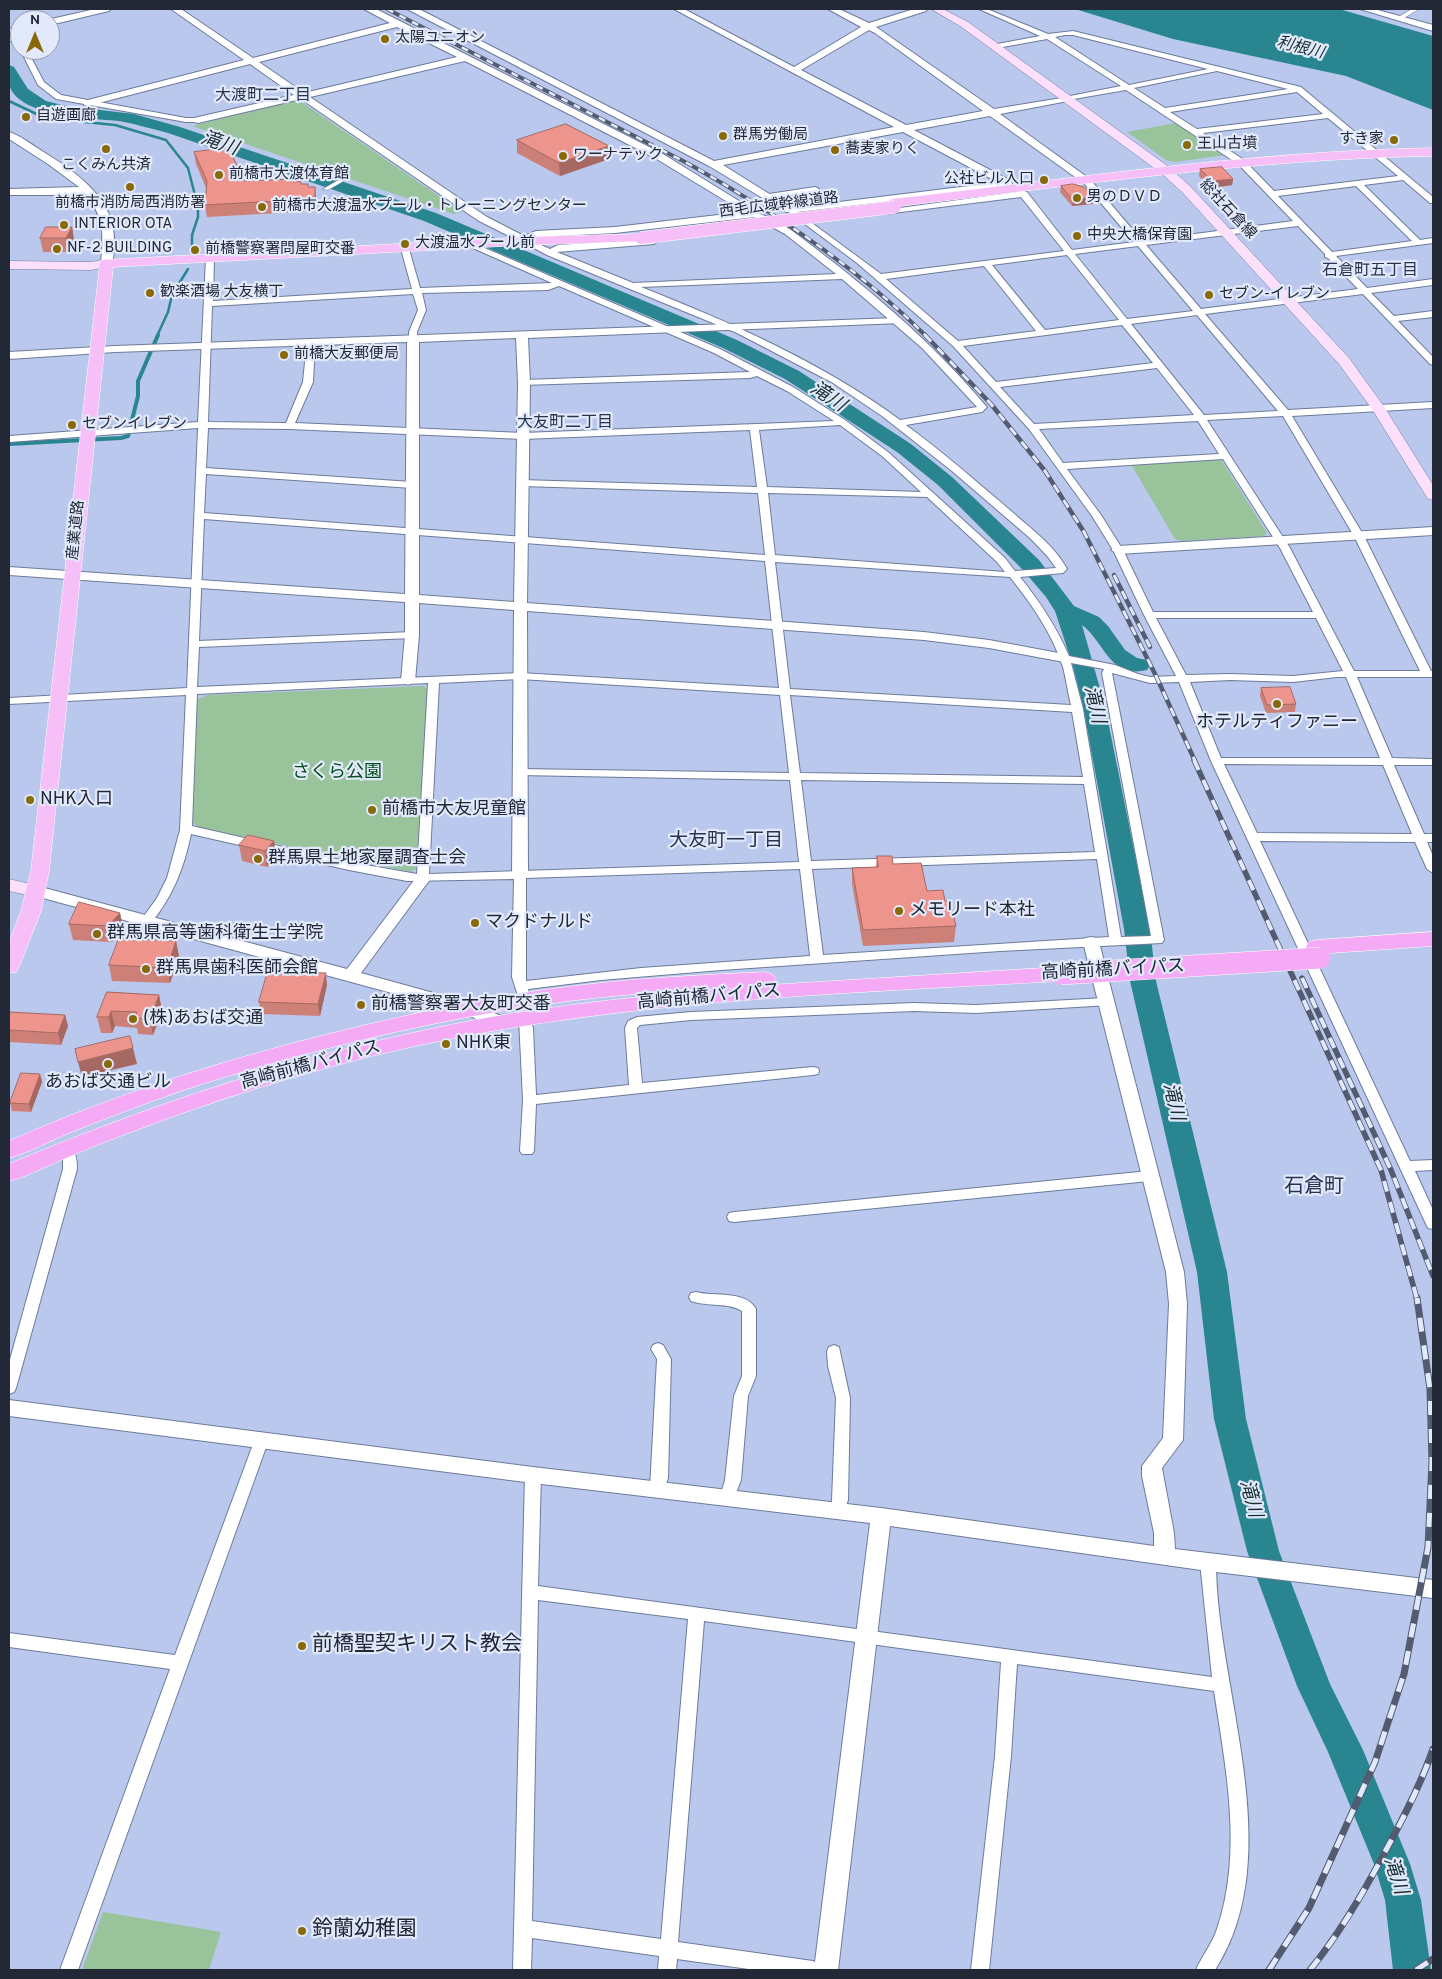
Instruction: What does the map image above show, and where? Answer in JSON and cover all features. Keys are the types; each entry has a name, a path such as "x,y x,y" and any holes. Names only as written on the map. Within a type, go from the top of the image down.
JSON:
{"highway":[{"name":"高崎前橋バイパス","path":"1318,953 1433,939"},
{"name":"高崎前橋バイパス","path":"9,1150 119,1106 218,1072 315,1044 471,1009 524,1002 616,1007 1059,968 1318,953 1433,951"},
{"name":"高崎前橋バイパス","path":"9,1173 66,1148 185,1102 278,1073 397,1043 501,1023 524,1002"}],"main road":[{"name":"総社石倉線","path":"936,9 964,24 1165,170 1186,189 1331,345 1378,408 1433,496"},
{"name":"西毛広域幹線道路","path":"1417,151 1433,148"},
{"name":"西毛広域幹線道路","path":"9,261 107,263 405,249 640,235 1026,191 1086,180 1241,162 1376,153 1433,152"},
{"name":"西毛広域幹線道路","path":"9,265 91,266 107,263"},
{"name":"産業道路","path":"9,967 37,891 107,263"},
{"path":"9,886 37,891"}],"street":[{"path":"60,20 106,9"},
{"path":"175,9 483,219 520,242 550,252 631,286 808,365 859,395 901,424 939,454 1032,535 1062,569 1059,571 1016,575 771,559 199,516"},
{"path":"369,9 659,156 754,214 763,216 869,294 948,369 982,407 979,410 901,424"},
{"path":"412,9 713,164 790,210 880,277 956,344 1032,428 1096,515 1118,550 1149,615 1183,679 1217,760 1408,1166 1433,1224"},
{"path":"678,9 1007,183"},
{"path":"9,571 196,581 521,608 924,636 989,644 1067,658 1111,667 1142,679 1244,677 1293,679 1328,674 1430,674 1359,536 1286,414 1086,180 869,26 832,9"},
{"path":"795,70 869,26 924,9"},
{"path":"982,9 1050,37 1241,162 1328,255 1366,291 1433,362"},
{"path":"1365,9 1433,28"},
{"path":"1402,17 1416,9"},
{"path":"86,103 398,24"},
{"path":"995,47 1064,33 1073,33 1298,89 1433,201"},
{"path":"29,60 44,87 59,97 190,121 466,58"},
{"path":"713,164 1193,76 1216,69"},
{"path":"1163,111 1298,89"},
{"path":"1194,132 1330,115"},
{"name":"産業道路","path":"9,135 73,178 86,189 102,208 108,224 107,263"},
{"path":"326,189 347,178"},
{"path":"1272,194 1404,178"},
{"path":"790,210 984,188 1007,183"},
{"path":"1357,184 1418,243"},
{"path":"1416,186 1432,187"},
{"path":"9,192 71,192 86,189"},
{"path":"769,196 815,189"},
{"path":"807,222 1026,191 1070,253 1202,419 1286,548 1350,674 1433,869"},
{"path":"520,242 536,234 662,226 754,214"},
{"path":"880,277 1300,223"},
{"path":"550,252 558,248 668,240 778,227"},
{"path":"1328,255 1433,241"},
{"path":"473,244 558,284 666,328 760,372 790,389 842,422 885,454 1016,575 1051,627 1067,658 1120,941"},
{"path":"405,249 422,310 413,332 412,635 408,681"},
{"path":"147,920 173,883 181,859 186,830 210,258"},
{"path":"987,264 1042,332"},
{"path":"631,286 844,276"},
{"path":"956,344 1433,282"},
{"path":"209,304 417,291 548,287 558,284"},
{"path":"1391,319 1433,314"},
{"path":"9,355 205,345 897,321"},
{"path":"522,334 524,383 521,483 520,964 518,977 528,1028 530,1100 527,1151"},
{"path":"289,426 308,382 312,342"},
{"path":"1418,346 1433,344"},
{"path":"995,385 1158,365"},
{"path":"524,383 750,375 760,372"},
{"path":"1032,428 1433,405"},
{"path":"9,439 202,425 289,426 523,436 832,424 842,422"},
{"path":"754,427 818,960"},
{"path":"1061,466 1226,456"},
{"path":"202,471 412,485"},
{"path":"521,483 929,494"},
{"path":"1118,550 1433,531"},
{"path":"1149,615 1319,615"},
{"path":"193,644 412,635"},
{"path":"524,1002 610,975 1091,942 1158,940 1107,673 1111,667"},
{"path":"9,701 58,700 191,690 520,676 1078,709"},
{"path":"352,975 423,878 434,680"},
{"path":"1217,760 1433,762"},
{"path":"519,772 1090,781"},
{"path":"186,830 196,830 349,866 407,877 423,878 1103,856"},
{"path":"1254,837 1433,838"},
{"path":"37,891 352,975 471,1009 501,1023"},
{"path":"1091,942 1149,1176 1175,1272 1178,1304 1174,1440 1152,1466 1152,1476 1164,1534 1165,1555"},
{"path":"636,1089 631,1028 632,1024 637,1021 691,1016 914,1007 976,1009 1106,1002"},
{"path":"530,1100 813,1071"},
{"path":"9,1388 70,1168 70,1158 66,1148"},
{"path":"1408,1166 1433,1165"},
{"path":"734,1217 1149,1176"},
{"path":"696,1297 706,1300 736,1300 750,1312 747,1385 741,1396 733,1480 728,1498"},
{"path":"658,1349 664,1359 658,1489"},
{"path":"834,1351 835,1366 843,1398 840,1500 838,1511"},
{"path":"9,1408 143,1426 262,1439 534,1476 881,1516 1208,1562 1433,1590"},
{"path":"69,1970 262,1439"},
{"path":"522,1970 534,1476"},
{"path":"826,1970 868,1636 881,1516"},
{"path":"1205,1970 1214,1958 1228,1924 1236,1890 1237,1783 1221,1685 1208,1562"},
{"path":"530,1593 546,1593 697,1613 1221,1685"},
{"path":"667,1970 697,1613"},
{"path":"9,1640 180,1663"},
{"path":"980,1970 1003,1756 1009,1657"},
{"path":"523,1928 813,1970"}],"green space":[{"path":"295,100 300,101 462,212 454,214 192,126"},
{"path":"1176,123 1226,155 1175,162 1166,160 1127,132"},
{"path":"1215,459 1222,461 1267,533 1264,536 1182,541 1175,539 1132,466 1135,464"},
{"name":"さくら公園","path":"424,686 428,691 416,869 411,872 198,827 192,822 196,700 208,695"},
{"path":"103,1912 221,1932 209,1970 82,1970"}],"water":[{"name":"利根川","path":"1075,9 1339,9 1433,36 1433,110 1346,76 1173,39"}],"building":[{"path":"566,124 609,146 559,163 517,140"},
{"path":"229,148 244,181 293,179 293,182 301,181 301,184 308,184 308,187 315,187 315,199 205,205 207,181 194,152"},
{"path":"1222,167 1233,179 1212,181 1200,169"},
{"path":"1073,184 1084,187 1093,197 1073,200 1061,186"},
{"path":"46,227 72,227 66,238 40,238"},
{"path":"1290,687 1296,704 1267,705 1261,688"},
{"path":"248,835 274,841 265,851 239,845"},
{"name":"メモリード本社","path":"877,856 892,856 893,864 921,863 927,891 943,890 945,901 950,901 956,926 863,930 852,868 878,867"},
{"path":"79,902 120,913 108,926 69,924"},
{"path":"121,933 138,933 136,939 176,941 167,968 109,965"},
{"path":"268,971 326,973 318,1004 259,1002"},
{"path":"107,992 159,995 150,1019 135,1018 137,1012 111,1011 109,1017 97,1017"},
{"path":"9,1012 65,1015 58,1033 9,1030"},
{"path":"130,1036 133,1048 78,1062 75,1049"},
{"path":"21,1073 40,1074 29,1104 10,1103"}],"waterway":[{"name":"滝川","path":"9,70 22,92 41,104 66,111 134,119 174,130 430,217 730,344 792,375 904,448 945,481 1031,565 1066,611"},
{"path":"9,101 45,118 115,125 166,140 188,168 198,207 198,217 192,235 192,250"},
{"path":"157,336 168,312 172,295 188,269"},
{"path":"9,444 121,438 128,436 138,396 138,381 158,335"},
{"path":"1066,611 1081,616 1094,624 1117,655 1129,663 1139,665"},
{"name":"滝川","path":"1066,611 1084,666 1094,706 1137,929 1143,981 1212,1272 1230,1419 1263,1551 1314,1686 1345,1750 1392,1864 1403,1900 1412,1970"}],"railway":[{"path":"387,9 721,182 814,242 872,287 926,336"},
{"path":"926,336 991,404 1045,471 1084,532 1156,676 1195,761"},
{"path":"1114,575 1150,647"},
{"path":"1194,760 1381,1170 1417,1299"},
{"path":"1302,978 1391,1170 1433,1276"},
{"path":"1269,1970 1309,1908 1375,1762 1404,1674 1428,1547 1432,1462 1430,1389 1417,1298"},
{"path":"1310,1970 1351,1912 1369,1881 1412,1800 1433,1749"},
{"path":"1416,1970 1433,1959"}],"place":[{"name":"太陽ユニオン","path":"385,39"},
{"name":"自遊画廊","path":"26,117"},
{"name":"群馬労働局","path":"723,136"},
{"name":"すき家","path":"1394,140"},
{"name":"王山古墳","path":"1187,145"},
{"name":"こくみん共済","path":"106,149"},
{"name":"蕎麦家りく","path":"835,150"},
{"name":"ワーナテック","path":"563,156"},
{"name":"前橋市大渡体育館","path":"219,175"},
{"name":"公社ビル入口","path":"1044,180"},
{"name":"前橋市消防局西消防署","path":"130,187"},
{"name":"男のＤＶＤ","path":"1077,198"},
{"name":"前橋市大渡温水プール・トレーニングセンター","path":"262,207"},
{"name":"INTERIOR OTA","path":"64,225"},
{"name":"中央大橋保育園","path":"1077,236"},
{"name":"大渡温水プール前","path":"405,244"},
{"name":"NF-2 BUILDING","path":"57,249"},
{"name":"前橋警察署問屋町交番","path":"195,250"},
{"name":"歓楽酒場 大友横丁","path":"150,293"},
{"name":"セブン-イレブン","path":"1209,295"},
{"name":"前橋大友郵便局","path":"284,355"},
{"name":"セブンイレブン","path":"72,425"},
{"name":"ホテルティファニー","path":"1277,704"},
{"name":"NHK入口","path":"30,800"},
{"name":"前橋市大友児童館","path":"372,810"},
{"name":"群馬県土地家屋調査士会","path":"258,859"},
{"name":"メモリード本社","path":"899,911"},
{"name":"マクドナルド","path":"475,923"},
{"name":"群馬県高等歯科衛生士学院","path":"97,934"},
{"name":"群馬県歯科医師会館","path":"146,969"},
{"name":"前橋警察署大友町交番","path":"361,1005"},
{"name":"(株)あおば交通","path":"133,1019"},
{"name":"NHK東","path":"446,1044"},
{"name":"あおば交通ビル","path":"108,1064"},
{"name":"前橋聖契キリスト教会","path":"302,1646"},
{"name":"鈴蘭幼稚園","path":"302,1931"}],"district":[{"name":"大渡町二丁目","path":"263,97"},
{"name":"石倉町五丁目","path":"1370,272"},
{"name":"大友町二丁目","path":"565,424"},
{"name":"大友町一丁目","path":"726,842"},
{"name":"石倉町","path":"1314,1188"}]}
